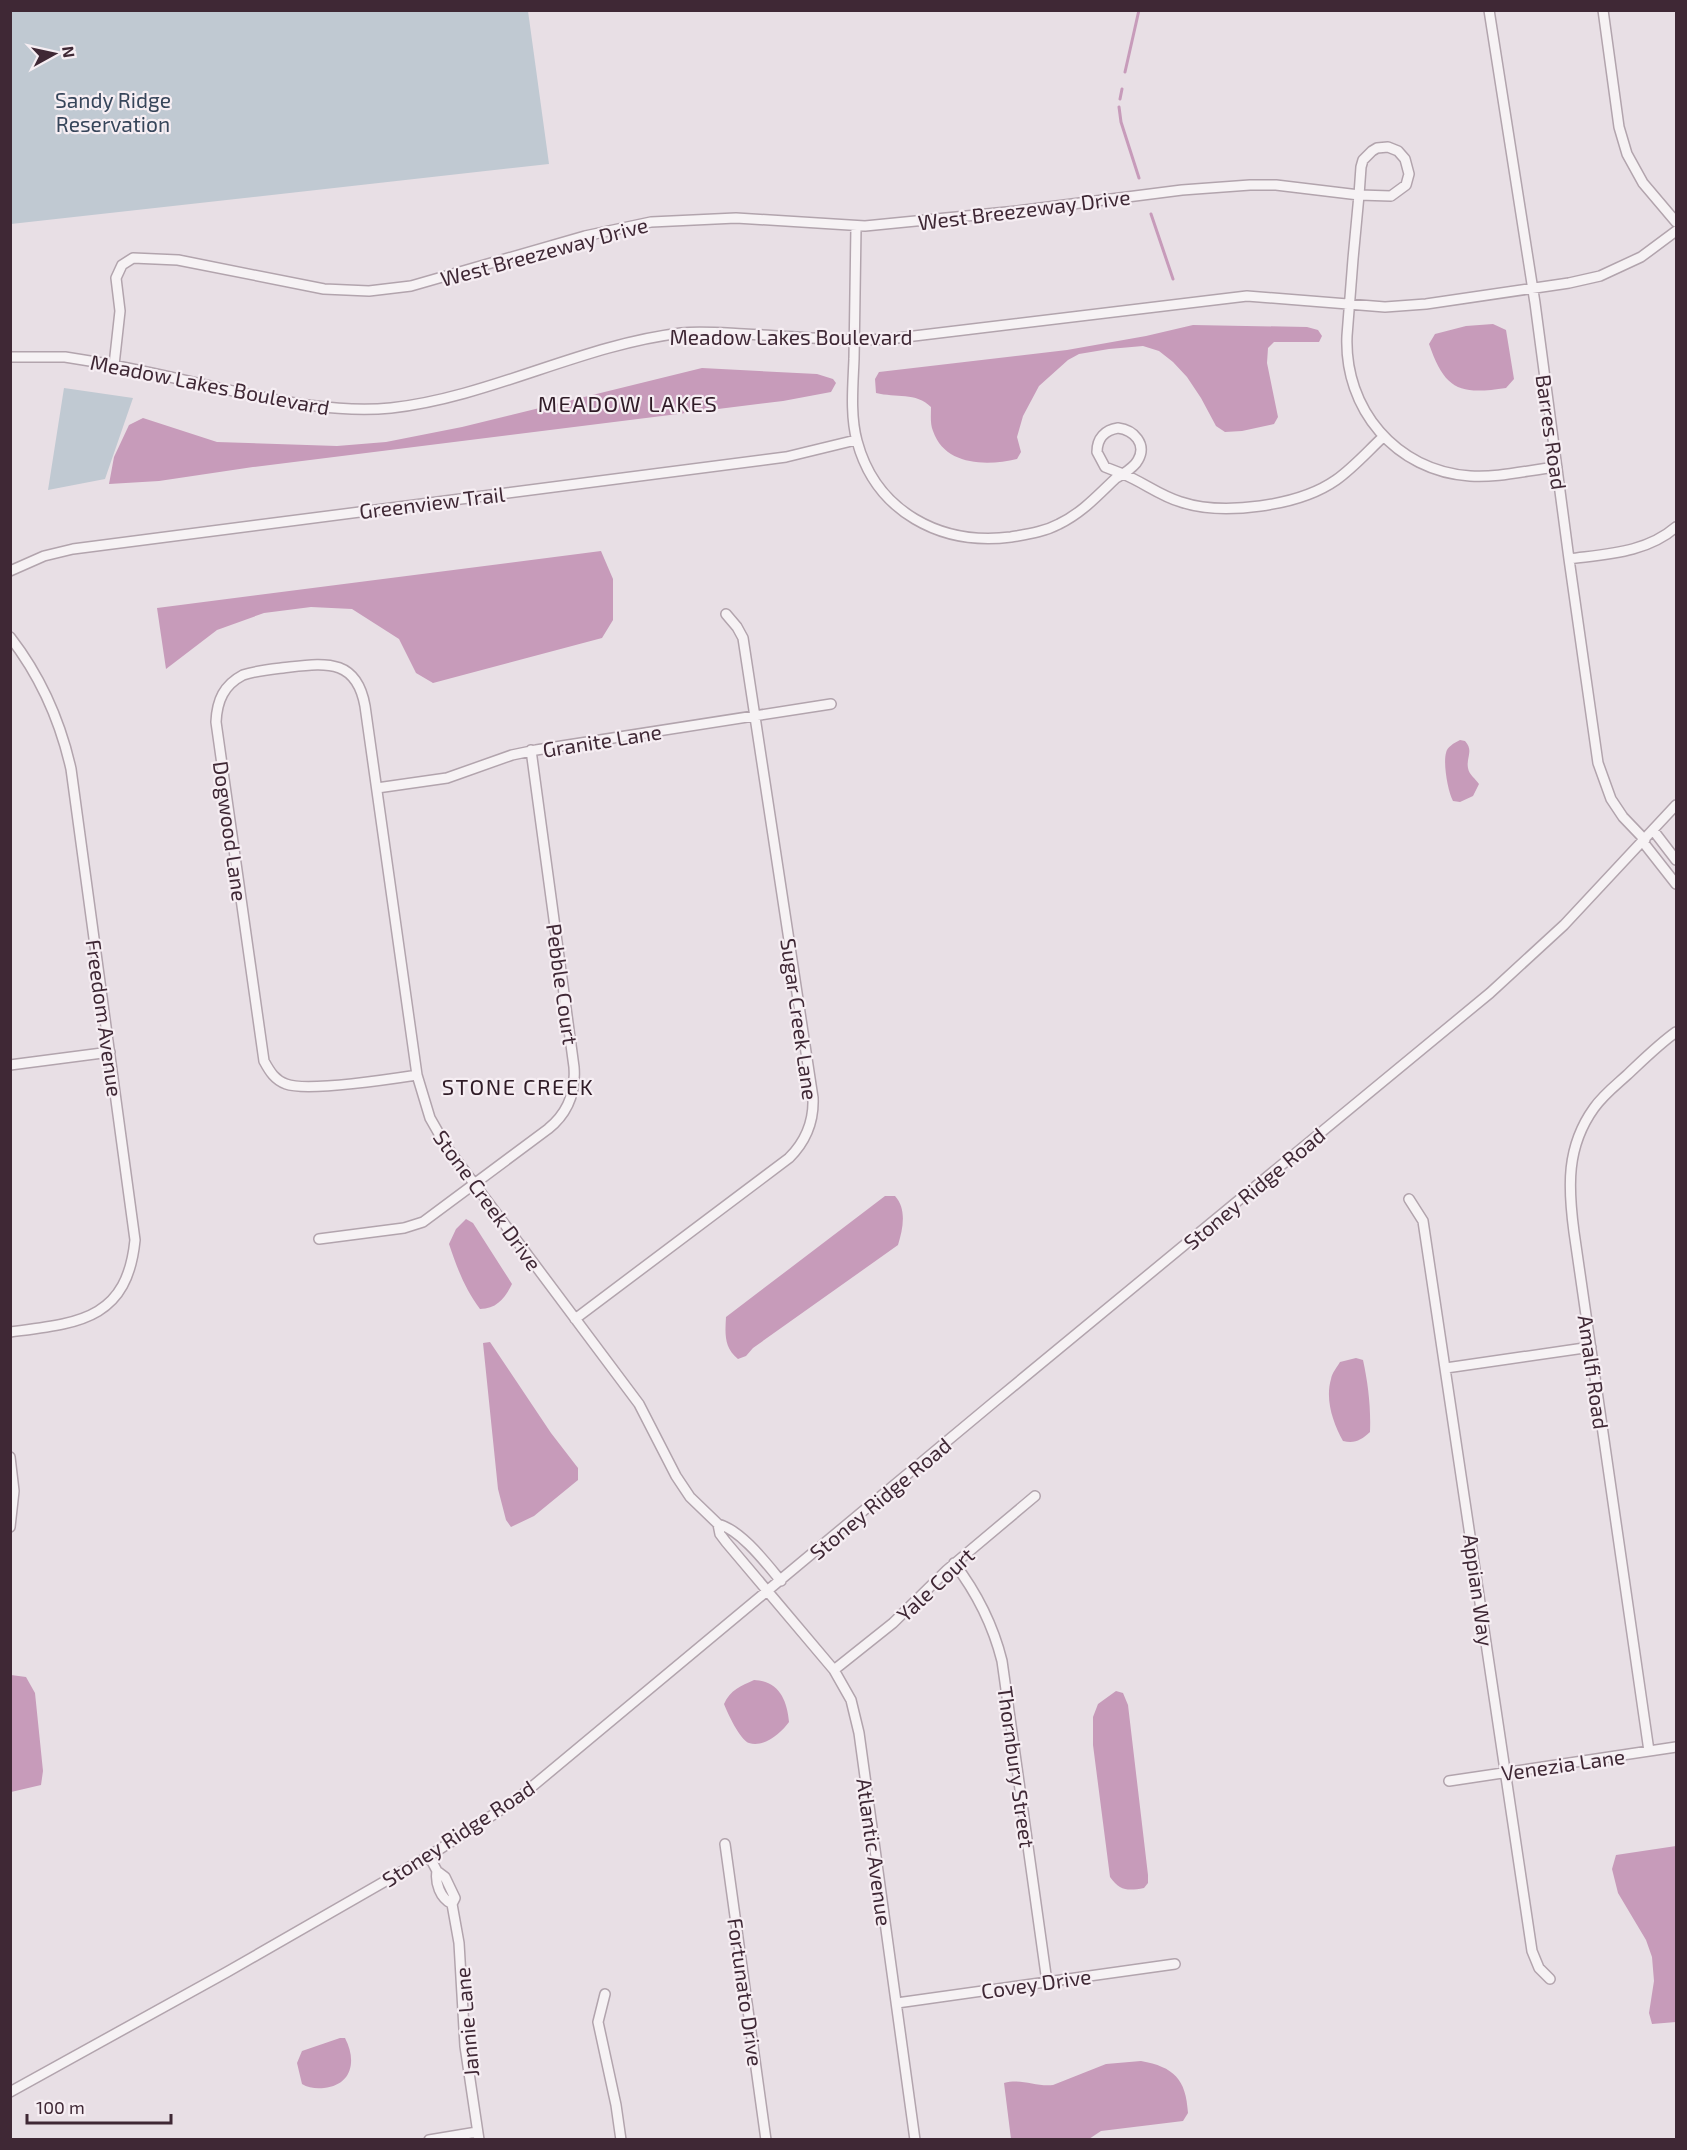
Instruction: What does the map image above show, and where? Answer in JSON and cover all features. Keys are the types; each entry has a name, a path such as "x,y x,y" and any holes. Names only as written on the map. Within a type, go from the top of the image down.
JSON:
{"street":[{"name":"Barres Road","path":"1489,10 1533,288 1598,763 1611,799 1677,884"},
{"path":"1603,10 1623,143 1643,183 1677,222"},
{"name":"West Breezeway Drive","path":"114,365 120,311 116,278 122,265 133,258 178,260 222,267 306,286 342,291 369,291 411,286 585,236 651,222 736,218 856,227 994,214 1233,185 1276,185 1359,195 1391,196 1402,189 1408,180 1408,165 1402,154 1383,147 1367,155 1361,167 1359,195 1349,304 1346,345 1350,378 1364,411 1397,450 1422,464 1460,475 1492,476 1557,466"},
{"path":"856,227 853,408 856,440 873,477 888,497 906,514 935,530 971,539 989,539 1026,535 1052,527 1083,509 1116,478 1123,474 1137,462 1141,449 1131,431 1111,429 1101,436 1097,452 1105,467 1123,474 1171,499 1196,506 1235,508 1274,504 1310,495 1335,481 1383,436"},
{"name":"Meadow Lakes Boulevard","path":"10,357 65,357 114,365 294,403 372,409 436,400 617,346 680,333 718,332 889,339 1247,296 1385,307 1414,305 1579,281 1609,273 1653,250 1677,231"},
{"name":"Greenview Trail","path":"10,571 44,556 73,549 786,457 856,440"},
{"path":"1569,559 1633,550 1663,538 1677,527"},
{"name":"Sugar Creek Lane","path":"575,1319 783,1163 802,1143 811,1123 813,1098 742,638 737,627 726,614"},
{"name":"Freedom Avenue","path":"10,637 44,688 56,716 74,784 134,1228 134,1252 128,1274 109,1303 89,1318 69,1324 10,1332"},
{"name":"Dogwood Lane","path":"377,788 363,695 357,680 344,669 320,664 253,672 235,679 224,690 218,703 216,722 264,1061 271,1073 279,1080 300,1087 417,1076"},
{"name":"Granite Lane","path":"377,788 447,778 531,750 831,704"},
{"name":"Pebble Court","path":"319,1239 418,1224 429,1219 556,1122 569,1103 574,1085 573,1055 531,750"},
{"name":"Stone Creek Drive","path":"377,788 417,1076 422,1096 436,1130 639,1404 676,1476 690,1497 718,1524 731,1529 781,1581"},
{"name":"Stoney Ridge Road","path":"10,2092 227,1972 429,1856 516,1800 1490,993 1564,925 1677,805"},
{"path":"1653,831 1677,861"},
{"name":"Amalfi Road","path":"1649,1751 1569,1198 1569,1182 1574,1152 1582,1128 1595,1107 1642,1061 1677,1032"},
{"path":"10,1065 110,1052"},
{"name":"Appian Way","path":"1409,1199 1423,1221 1533,1951 1539,1968 1550,1978"},
{"path":"1446,1368 1591,1347"},
{"path":"10,1457 14,1491 10,1527"},
{"name":"Yale Court","path":"834,1670 892,1623 954,1563 1035,1496"},
{"name":"Stone Creek Drive","path":"718,1524 720,1534 768,1592"},
{"name":"Thornbury Street","path":"954,1563 985,1611 1002,1661 1047,1982"},
{"name":"Atlantic Avenue","path":"768,1592 834,1670 848,1694 856,1719 915,2139"},
{"name":"Venezia Lane","path":"1449,1780 1677,1747"},
{"name":"Fortunato Drive","path":"725,1844 766,2139"},
{"name":"Jannie Lane","path":"429,1856 437,1871 436,1880 445,1900 452,1904 458,1932 463,2031 478,2136"},
{"name":"Covey Drive","path":"897,2002 1175,1964"},
{"path":"605,1994 598,2022 621,2139"},
{"path":"429,2139 478,2136"}],"green space":[{"name":"Sandy Ridge Reservation","path":"10,11 528,11 549,164 11,224"},
{"path":"64,388 133,398 105,479 48,490"}],"shaded area":[{"path":"1493,324 1506,330 1514,379 1506,388 1490,390 1476,391 1456,386 1441,371 1429,344 1435,334 1466,326"},
{"path":"1193,325 1307,327 1318,330 1322,336 1319,342 1274,342 1268,348 1267,363 1278,417 1274,424 1242,431 1225,432 1216,426 1187,377 1159,351 1143,346 1079,354 1068,360 1039,386 1023,416 1017,437 1021,452 1017,459 980,462 957,457 939,443 931,425 931,407 925,402 912,397 876,393 875,379 879,372 1067,350"},
{"path":"702,368 817,374 833,379 836,383 831,392 783,401 253,467 159,481 109,484 114,457 129,425 143,418 217,442 337,446 386,442 462,427"},
{"path":"601,551 613,579 613,620 602,638 433,683 416,673 399,639 352,609 311,607 264,613 217,630 166,669 157,608"},
{"path":"1460,740 1465,741 1468,745 1469,770 1479,784 1473,796 1460,802 1453,801 1451,797 1445,764 1448,749"},
{"path":"885,1196 895,1196 903,1213 898,1245 753,1348 746,1356 738,1359 733,1355 726,1335 726,1317"},
{"path":"466,1219 473,1223 512,1284 500,1302 491,1307 480,1309 470,1294 449,1244 456,1229"},
{"path":"490,1342 551,1433 578,1468 578,1480 534,1516 511,1527 506,1520 498,1489 483,1343"},
{"path":"1356,1358 1363,1360 1365,1369 1370,1404 1370,1432 1358,1441 1347,1442 1343,1441 1333,1419 1329,1387 1332,1375 1340,1362"},
{"path":"11,1675 26,1677 35,1693 43,1771 41,1785 11,1792"},
{"path":"754,1680 763,1681 776,1688 784,1699 789,1722 772,1738 755,1744 745,1741 724,1704 733,1692"},
{"path":"1116,1691 1123,1693 1128,1705 1148,1875 1148,1883 1144,1888 1133,1890 1121,1887 1110,1877 1093,1745 1093,1717 1098,1704"},
{"path":"1676,1846 1676,2022 1652,2024 1649,2013 1654,1981 1652,1957 1646,1940 1618,1893 1612,1869 1616,1855"},
{"path":"345,2038 351,2055 350,2070 346,2077 333,2086 324,2088 313,2088 302,2084 297,2063 302,2051"},
{"path":"1141,2061 1170,2071 1181,2083 1188,2113 1183,2121 1101,2131 1089,2139 1011,2139 1004,2083 1017,2081 1053,2085 1106,2064"}],"waterway":[{"path":"1125,72 1139,10"},
{"path":"1120,99 1122,89"},
{"path":"1119,107 1121,122 1139,178"},
{"path":"1151,214 1173,279"}],"district":[{"name":"MEADOW LAKES","path":"628,403"},
{"name":"STONE CREEK","path":"518,1086"}]}
